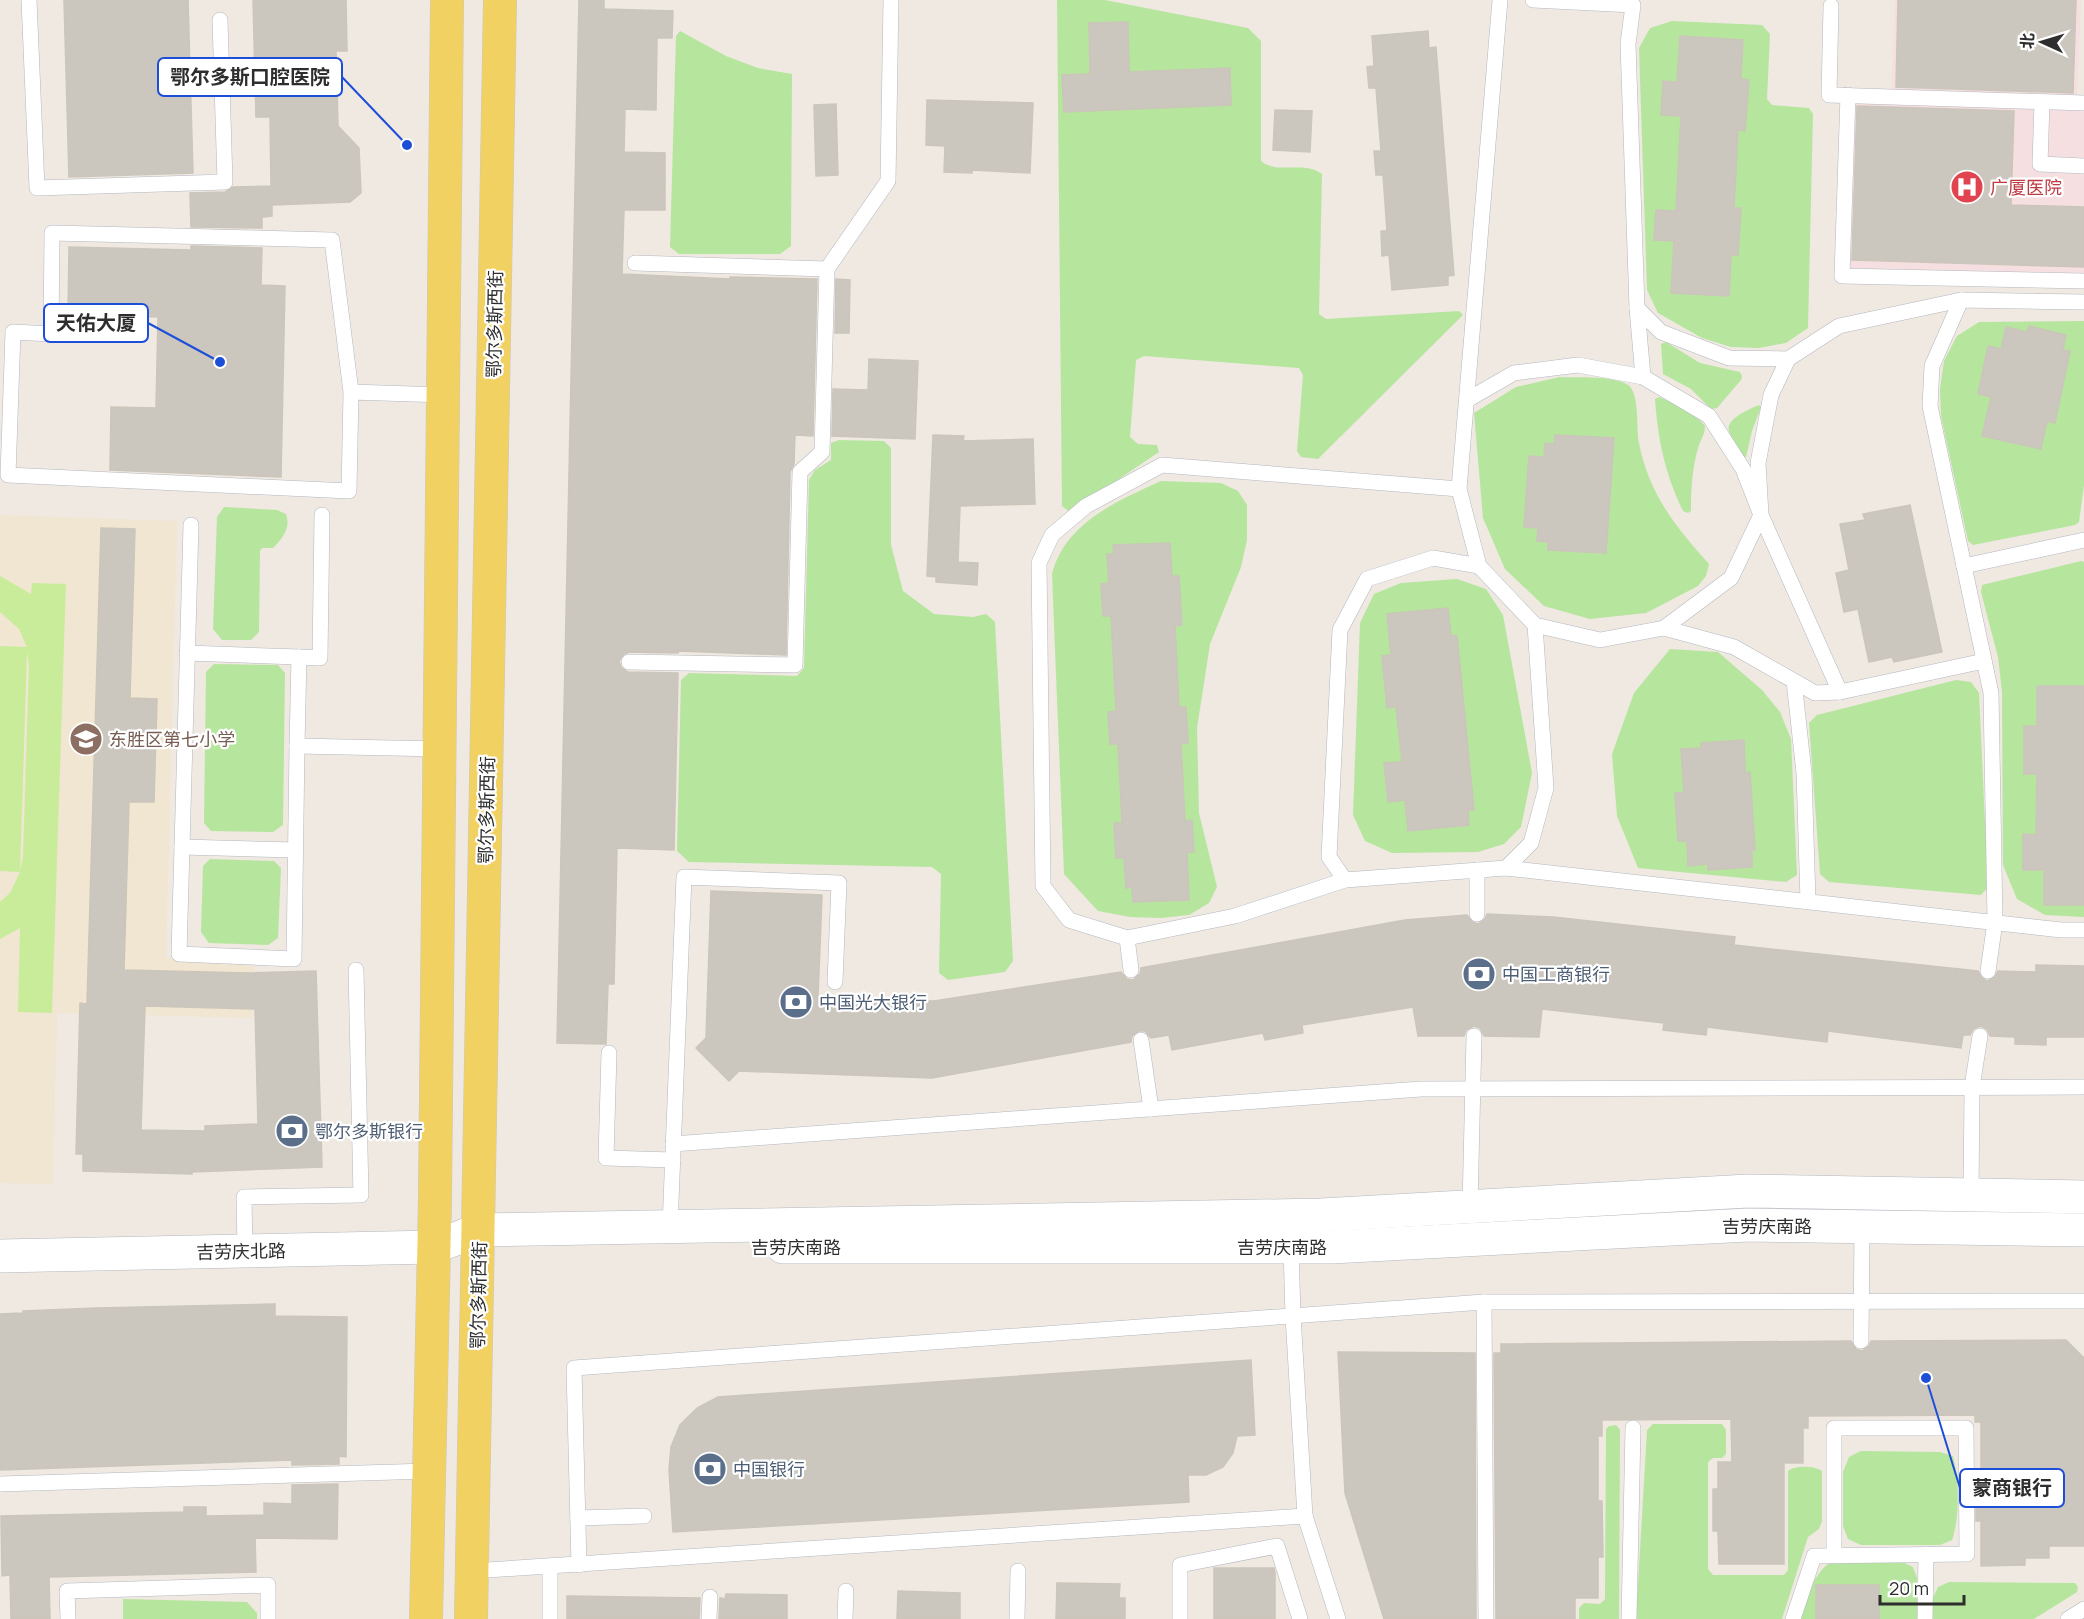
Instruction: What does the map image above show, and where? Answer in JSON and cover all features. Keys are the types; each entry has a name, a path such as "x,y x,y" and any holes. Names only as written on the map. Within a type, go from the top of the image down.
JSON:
{"main road":[{"path":"426,1619 434,1247 447,0"},
{"name":"鄂尔多斯西街","path":"471,1619 500,0"},
{"name":"吉劳庆南路","path":"479,1238 670,1227 1309,1215 1748,1191 2084,1197"},
{"name":"吉劳庆南路","path":"479,1238 1332,1247 1748,1225 2084,1230"},
{"name":"吉劳庆北路","path":"0,1256 434,1247 479,1238"}],"lane":[{"path":"29,0 37,188 225,182 220,20"},
{"path":"629,662 795,665 800,472 822,452 827,269 888,181 891,0"},
{"path":"1500,0 1460,489 1479,566 1536,626 1600,640 1664,628 1734,646 1815,693 1840,692 1984,661"},
{"path":"1533,0 1633,5 1628,44 1637,308 1643,377"},
{"path":"1831,6 1829,94 2084,103"},
{"path":"1848,95 1842,276 2084,281"},
{"path":"2042,102 2040,164 2084,166"},
{"path":"52,233 332,240 351,392 349,490 8,475 13,332 51,334 52,233"},
{"path":"635,263 827,269"},
{"path":"1637,308 1661,332 1729,358 1788,358 1839,326 1961,300 2084,302"},
{"path":"1961,300 1932,366 1930,406 1991,693 1995,922 1988,971"},
{"path":"1664,628 1731,578 1761,515 1758,463 1771,395 1788,358"},
{"path":"1467,400 1514,373 1578,365 1643,377 1709,417 1743,469 1761,515 1840,692"},
{"path":"351,392 443,395"},
{"path":"1460,489 1162,465 1086,506 1052,535 1039,563 1043,886 1069,920 1127,938 1235,916 1345,880 1506,868 2061,930 2084,930"},
{"path":"187,653 320,658 322,515"},
{"path":"191,525 179,954 294,959 299,657"},
{"path":"1964,566 2084,540"},
{"path":"1345,880 1329,857 1340,630 1367,579 1433,558 1479,566"},
{"path":"1506,868 1531,843 1546,788 1536,626"},
{"path":"1794,681 1804,773 1809,901"},
{"path":"297,746 440,749"},
{"path":"182,848 296,850"},
{"path":"1477,870 1477,914"},
{"path":"670,1227 684,877 839,883 835,982"},
{"path":"1127,938 1131,970"},
{"path":"246,1250 244,1197 361,1195 356,970"},
{"path":"1470,1207 1474,1036"},
{"path":"1971,1196 1972,1087 1980,1036"},
{"path":"1141,1040 1151,1109"},
{"path":"609,1053 606,1158 673,1160"},
{"path":"673,1144 1421,1089 2084,1086"},
{"path":"1862,1226 1862,1341"},
{"path":"1291,1247 1305,1516 1338,1619"},
{"path":"579,1564 574,1368 1484,1302 2084,1301"},
{"path":"1484,1302 1486,1619"},
{"path":"1793,1619 1814,1556 1967,1554 1966,1428 1862,1422 1834,1428 1834,1555"},
{"path":"1629,1619 1633,1428"},
{"path":"0,1484 429,1471"},
{"path":"578,1518 644,1516"},
{"path":"472,1571 1305,1516"},
{"path":"1180,1619 1180,1565 1277,1545 1300,1619"},
{"path":"1925,1619 1926,1554"},
{"path":"550,1566 550,1619"},
{"path":"1017,1619 1018,1571"},
{"path":"68,1619 67,1592 268,1585 268,1619"},
{"path":"845,1619 846,1592"},
{"path":"709,1619 710,1597"},
{"path":"2068,1619 2084,1609"}],"shaded area":[{"name":"广厦医院","path":"1895,0 2081,0 2077,105 2084,105 2084,278 1848,270 1854,100 1891,101"},
{"name":"东胜区第七小学","path":"0,515 177,521 166,958 254,960 252,1018 57,1013 53,1184 0,1183"}],"green space":[{"path":"1057,0 1105,0 1248,28 1261,41 1261,161 1275,167 1308,168 1322,174 1319,314 1326,319 1459,311 1463,315 1318,459 1301,457 1297,451 1303,375 1299,368 1144,356 1136,360 1130,437 1138,444 1157,445 1159,452 1070,512 1062,506"},
{"path":"1672,21 1762,25 1770,34 1767,99 1772,105 1809,108 1813,114 1808,328 1786,343 1759,348 1731,347 1702,338 1658,313 1647,290 1639,48 1650,28"},
{"path":"680,31 726,56 758,68 792,74 791,246 780,254 679,254 670,247 676,36"},
{"path":"2084,321 2084,485 2079,522 2075,525 1973,545 1968,541 1941,416 1940,389 1944,361 1957,336 1979,322"},
{"path":"1666,342 1700,363 1740,372 1741,380 1717,408 1711,409 1691,389 1663,374 1661,344"},
{"path":"1560,377 1613,380 1628,385 1632,389 1636,403 1639,443 1649,478 1665,508 1709,564 1706,576 1698,586 1646,613 1590,619 1544,606 1505,569 1483,518 1474,413 1516,387"},
{"path":"1659,397 1690,412 1705,426 1694,464 1691,511 1688,513 1683,511 1663,457 1655,399"},
{"path":"1759,405 1761,407 1746,457 1743,457 1731,438 1729,427 1735,418"},
{"path":"839,440 884,441 891,448 891,545 903,591 934,614 973,617 986,614 995,622 1013,961 1005,972 948,980 939,973 941,874 932,867 689,862 677,851 681,680 689,673 797,676 804,668 809,480 815,470 831,460 831,443"},
{"path":"1161,481 1221,483 1238,491 1247,505 1247,540 1241,567 1210,644 1197,728 1199,813 1217,887 1209,903 1189,915 1161,918 1130,917 1098,911 1064,874 1052,574 1068,541 1081,527 1111,506"},
{"path":"224,507 277,510 286,514 285,533 273,548 262,548 260,551 259,632 251,640 222,640 213,629 217,517"},
{"path":"2084,562 2084,917 2045,915 2017,899 2003,865 2002,692 1998,657 1981,592 1982,585"},
{"path":"0,576 31,594 32,583 66,584 52,1013 18,1012 20,928 0,939 0,902 10,893 20,872 0,871 0,646 27,647 19,629 0,612","holes":["27,652 29,665 23,857 20,870"]},
{"path":"1457,579 1486,589 1503,615 1532,773 1521,827 1504,844 1478,852 1392,853 1365,841 1353,815 1360,623 1374,594 1401,583"},
{"path":"1670,649 1718,652 1762,690 1780,712 1791,739 1797,875 1786,882 1638,868 1617,816 1612,754 1634,693"},
{"path":"214,664 278,665 285,673 283,825 273,832 211,831 204,823 206,672"},
{"path":"1956,680 1971,682 1979,693 1988,887 1981,895 1829,882 1820,874 1809,723 1817,715"},
{"path":"210,859 274,861 281,868 278,938 268,945 209,943 201,932 203,866"},
{"path":"1653,1424 1722,1424 1726,1430 1726,1454 1722,1458 1713,1458 1708,1462 1708,1569 1713,1575 1784,1575 1788,1570 1788,1471 1805,1467 1822,1471 1822,1521 1819,1529 1808,1537 1782,1619 1636,1619 1647,1430"},
{"path":"1616,1425 1620,1430 1619,1619 1579,1619 1579,1608 1584,1603 1600,1604 1605,1599 1606,1429"},
{"path":"1861,1451 1940,1452 1953,1456 1958,1498 1952,1540 1940,1545 1861,1545 1848,1539 1843,1526 1843,1472 1849,1457"},
{"path":"1831,1562 1902,1562 1913,1567 1917,1578 1917,1619 1801,1619 1815,1580"},
{"path":"1949,1582 2075,1583 2078,1587 2077,1592 2034,1619 1931,1619 1932,1600 1938,1587"},
{"path":"123,1599 247,1602 257,1613 257,1619 123,1619"}],"building":[{"path":"64,0 188,0 193,173 69,177"},
{"path":"253,0 346,0 347,51 336,51 338,126 359,148 361,193 350,202 272,205 272,216 262,217 262,228 191,227 190,193 225,192 233,187 271,186 270,117 256,117"},
{"path":"579,0 604,0 604,9 673,11 672,38 657,38 656,110 625,109 624,152 665,153 665,210 624,210 622,274 730,279 730,277 817,279 813,436 795,435 794,464 790,472 786,655 678,651 678,653 629,652 624,654 619,661 621,667 628,672 678,673 674,850 617,848 614,984 608,984 606,1044 557,1043"},
{"path":"1898,0 2076,0 2073,93 1896,87"},
{"path":"1128,22 1129,72 1230,68 1231,105 1064,112 1062,75 1090,74 1089,23"},
{"path":"1428,31 1429,48 1436,47 1454,275 1448,276 1448,285 1392,290 1389,255 1382,256 1381,231 1387,231 1383,175 1376,175 1374,151 1381,151 1376,88 1369,88 1367,67 1374,66 1372,36"},
{"path":"1680,36 1743,40 1741,79 1749,80 1745,131 1738,130 1734,208 1741,208 1738,255 1731,255 1729,296 1671,293 1674,241 1654,240 1656,210 1676,211 1681,116 1661,115 1663,81 1677,82"},
{"path":"927,100 1033,103 1030,173 972,170 972,173 944,172 945,146 926,145"},
{"path":"836,104 838,175 816,176 814,105"},
{"path":"1857,106 2014,111 2011,205 2084,207 2084,267 1852,260"},
{"path":"1275,110 1312,111 1310,152 1273,150"},
{"path":"191,246 262,248 261,285 285,286 281,477 110,470 111,407 156,408 158,317 68,314 69,247 191,250"},
{"path":"836,279 850,280 849,333 835,333"},
{"path":"2029,326 2066,335 2063,350 2070,351 2055,423 2047,421 2041,449 1982,436 1991,397 1978,394 1988,346 2001,349 2006,327 2027,332"},
{"path":"869,359 918,361 915,439 832,436 833,389 868,390"},
{"path":"933,435 964,436 963,441 1033,439 1035,504 960,506 958,562 978,563 977,585 936,582 936,577 927,576"},
{"path":"1555,435 1614,438 1606,553 1548,550 1548,542 1537,541 1538,528 1524,527 1529,456 1544,457 1545,443 1554,444"},
{"path":"1910,505 1942,652 1894,662 1892,657 1869,662 1858,609 1844,612 1836,573 1849,570 1840,524 1865,520 1863,514"},
{"path":"101,528 135,529 130,698 157,699 154,802 129,802 124,970 248,973 316,971 322,1167 192,1172 192,1174 83,1171 83,1154 76,1154 80,1003 87,1004","holes":["145,1006 255,1009 258,1124 205,1126 205,1131 141,1130"]},
{"path":"1170,543 1172,576 1179,576 1182,625 1175,626 1179,707 1186,707 1188,743 1181,744 1185,821 1192,820 1194,852 1187,852 1189,900 1133,902 1132,887 1126,888 1124,858 1116,858 1114,823 1122,823 1118,744 1110,744 1108,712 1116,711 1111,616 1103,616 1101,584 1109,583 1107,554 1114,554 1113,545"},
{"path":"1448,608 1451,636 1457,636 1474,810 1468,810 1469,825 1408,831 1405,800 1388,802 1384,763 1402,762 1396,707 1387,708 1382,656 1391,655 1387,614"},
{"path":"2037,686 2084,686 2084,905 2044,905 2044,870 2023,870 2023,834 2036,835 2037,774 2024,774 2024,726 2037,726"},
{"path":"1744,740 1745,773 1750,772 1755,850 1752,850 1752,867 1708,870 1708,864 1688,866 1687,841 1678,841 1675,793 1684,792 1681,749 1701,748 1701,743"},
{"path":"711,891 822,895 818,997 934,1001 1121,972 1127,979 1133,980 1140,974 1141,968 1405,920 1467,915 1472,922 1478,924 1485,919 1487,914 1553,917 1735,937 1734,945 1978,971 1987,981 1995,977 1998,971 2036,972 2036,965 2084,966 2084,1037 2046,1037 2046,1045 2015,1044 2015,1037 1990,1036 1987,1029 1981,1026 1973,1029 1970,1035 1963,1035 1961,1048 1828,1031 1827,1042 1707,1027 1706,1035 1663,1030 1664,1023 1542,1009 1539,1037 1484,1036 1480,1028 1474,1026 1466,1030 1464,1036 1418,1036 1413,1007 1302,1025 1303,1033 1265,1040 1263,1033 1172,1050 1169,1035 1151,1038 1145,1031 1139,1031 1132,1036 1131,1042 932,1078 739,1071 729,1081 696,1048 706,1038"},
{"path":"275,1304 275,1316 347,1317 346,1457 339,1456 339,1464 292,1465 292,1460 0,1470 0,1314 96,1308"},
{"path":"2066,1340 2084,1358 2084,1546 2049,1546 2049,1558 2025,1558 2025,1565 1981,1566 1981,1521 1976,1521 1976,1479 1981,1479 1981,1422 1975,1422 1975,1415 1808,1416 1808,1428 1803,1428 1803,1463 1784,1463 1784,1564 1719,1564 1718,1531 1713,1531 1713,1489 1718,1489 1718,1462 1732,1462 1731,1419 1602,1420 1602,1436 1598,1436 1598,1501 1602,1501 1603,1557 1598,1557 1598,1598 1575,1598 1575,1619 1496,1619 1494,1353 1501,1353 1501,1344 1851,1341 1856,1349 1862,1351 1869,1346 1871,1341"},
{"path":"1338,1352 1475,1353 1476,1619 1384,1619 1345,1493"},
{"path":"1251,1360 1255,1435 1237,1436 1233,1453 1223,1467 1206,1475 1188,1475 1189,1502 673,1532 669,1470 671,1447 680,1425 697,1408 718,1397"},
{"path":"338,1484 337,1539 255,1538 256,1572 49,1577 50,1619 11,1619 10,1575 2,1576 1,1516 184,1512 184,1507 206,1507 206,1516 264,1515 264,1503 292,1504 292,1485"},
{"path":"1214,1568 1274,1568 1275,1619 1214,1619"},
{"path":"1057,1583 1120,1584 1119,1598 1125,1598 1125,1619 1056,1619"},
{"path":"1816,1585 1879,1585 1879,1619 1816,1619"},
{"path":"898,1591 960,1593 960,1619 897,1619"},
{"path":"726,1594 787,1595 787,1619 719,1619 720,1598 725,1599"},
{"path":"567,1596 700,1598 699,1619 567,1619"}],"place":[{"name":"鄂尔多斯口腔医院","path":"407,145"},
{"name":"广厦医院","path":"1967,187"},
{"name":"天佑大厦","path":"220,362"},
{"name":"东胜区第七小学","path":"86,739"},
{"name":"中国工商银行","path":"1479,974"},
{"name":"中国光大银行","path":"796,1002"},
{"name":"鄂尔多斯银行","path":"292,1131"},
{"name":"蒙商银行","path":"1926,1378"},
{"name":"中国银行","path":"710,1469"}]}
